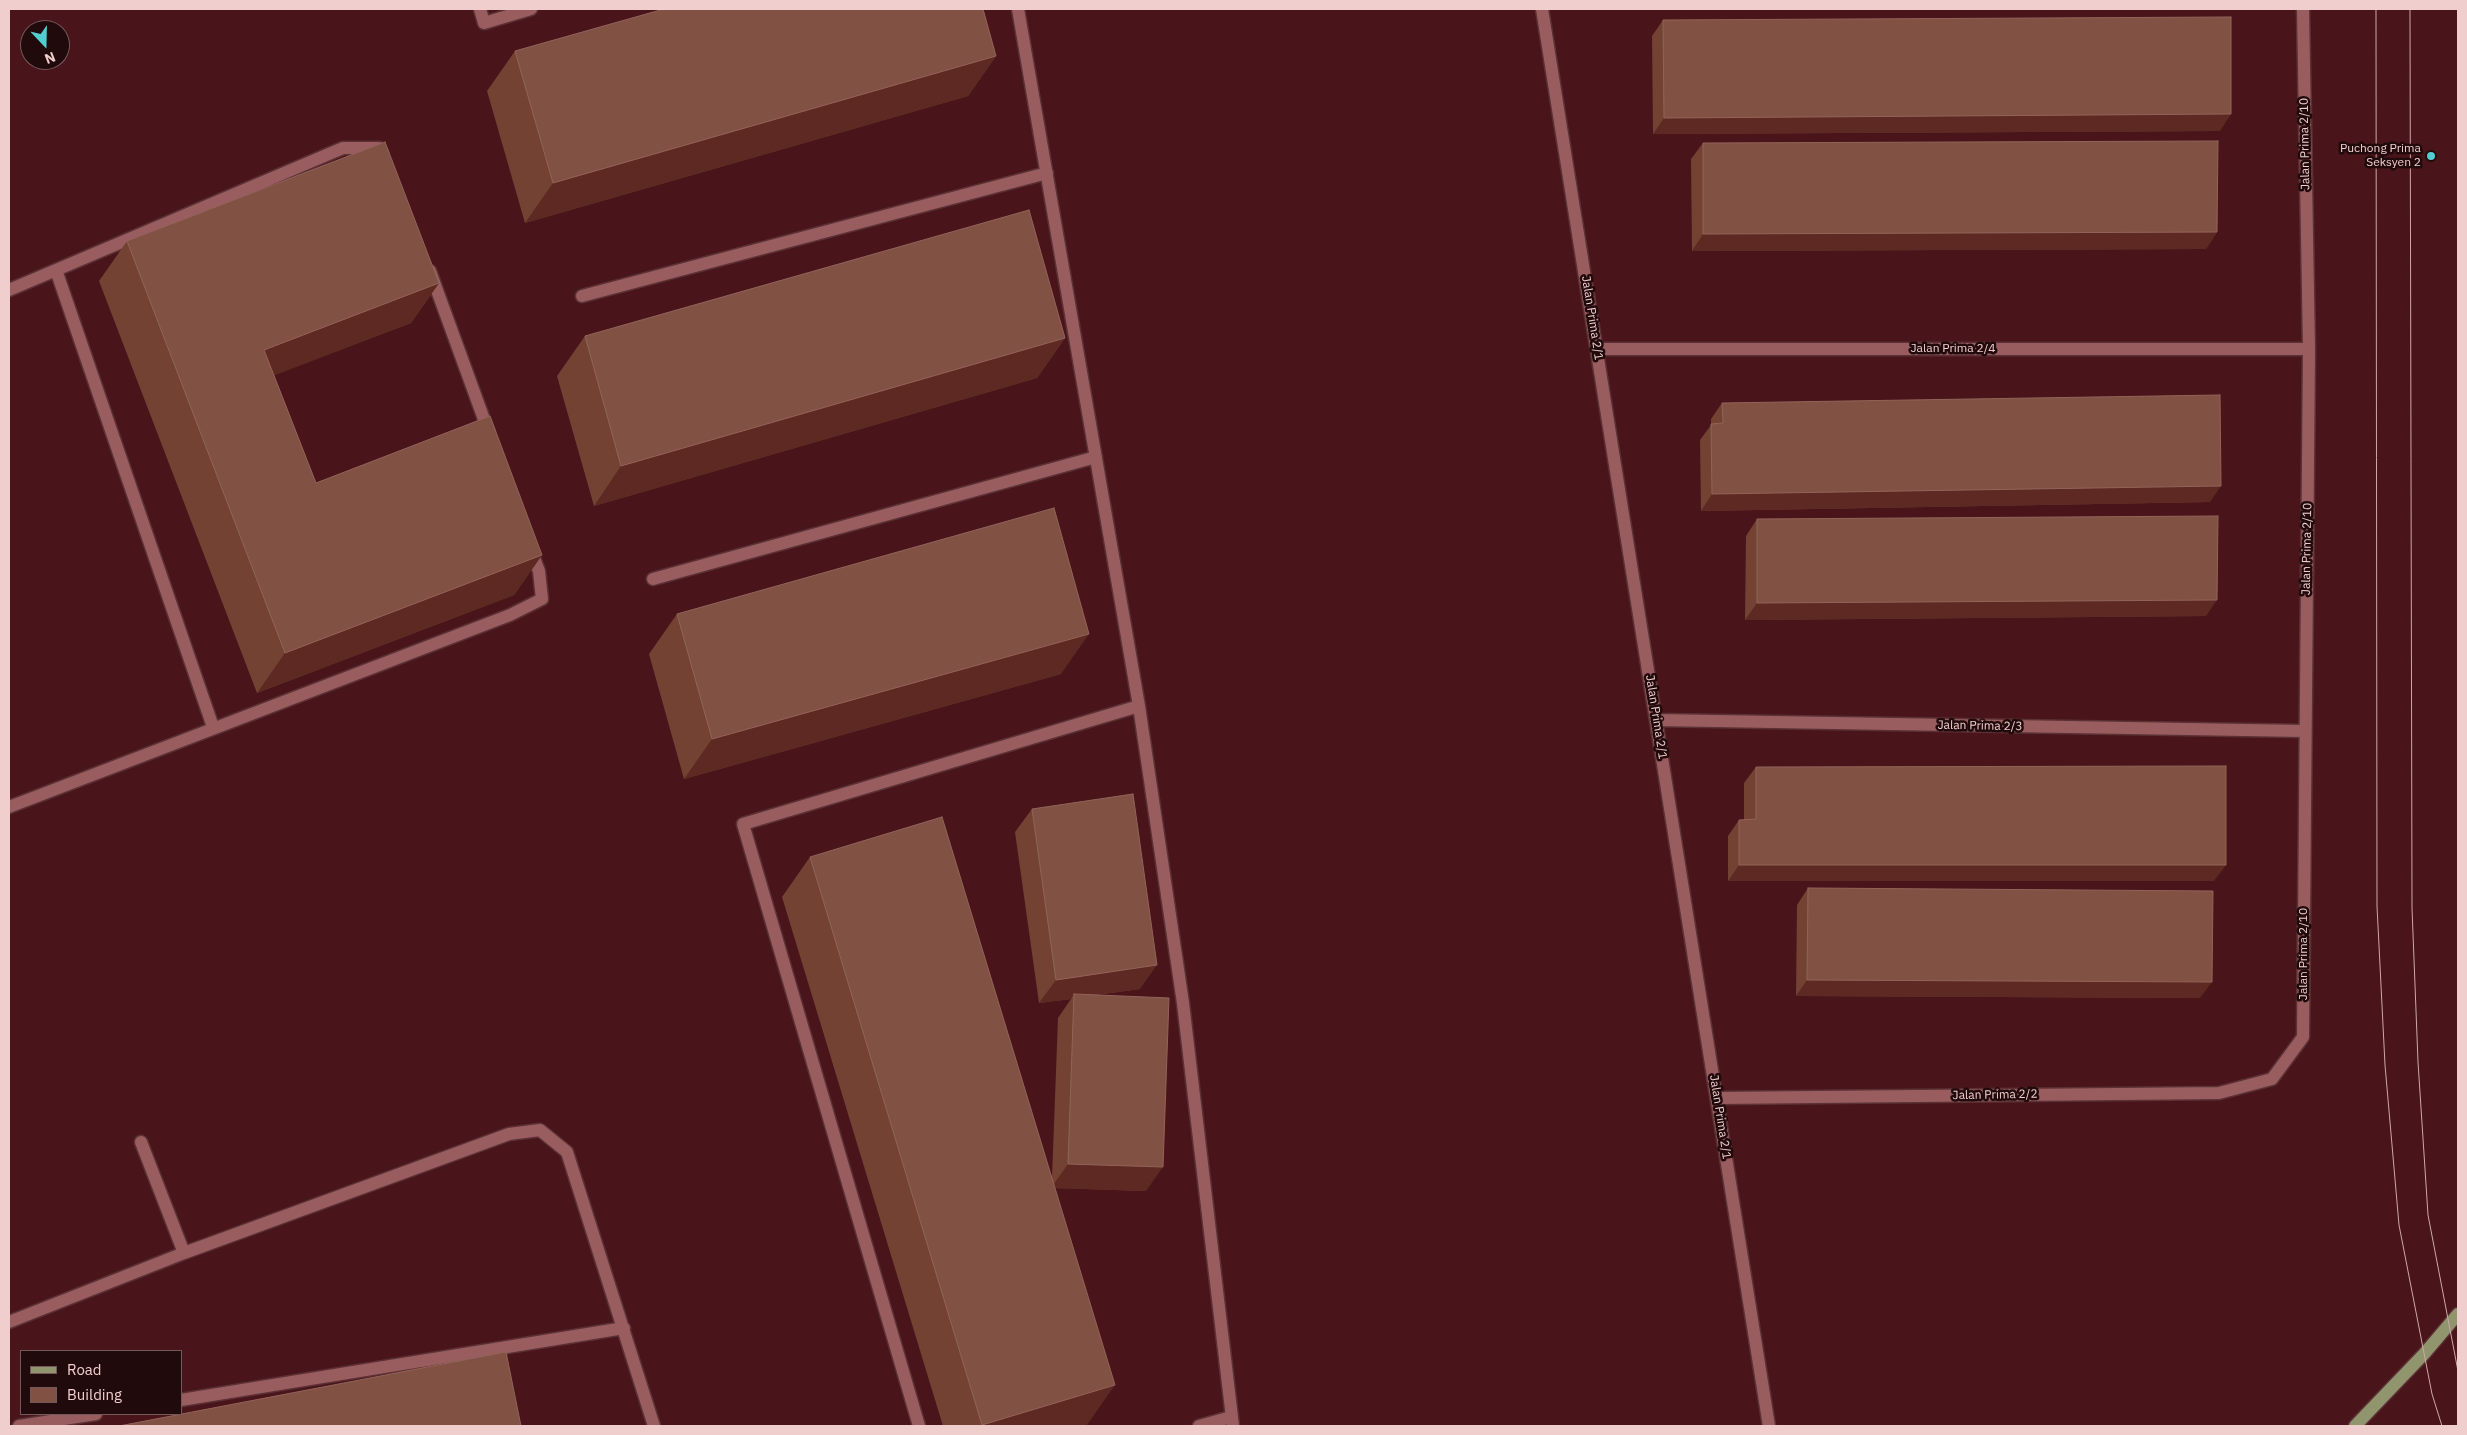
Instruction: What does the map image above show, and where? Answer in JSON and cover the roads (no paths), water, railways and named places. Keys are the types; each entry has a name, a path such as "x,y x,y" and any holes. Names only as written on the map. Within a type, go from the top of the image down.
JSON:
{"main road":[{"path":"2355,1426 2424,1354 2458,1314"}],"street":[{"path":"480,9 484,23 531,9"},
{"path":"1018,9 1139,706 1183,1003 1232,1421 1199,1426"},
{"name":"Jalan Prima 2/1","path":"1542,9 1769,1426"},
{"name":"Jalan Prima 2/10","path":"2272,1079 2303,1037 2304,731 2309,349 2303,9"},
{"path":"9,290 343,148 378,148 390,167"},
{"path":"582,296 1047,173"},
{"path":"424,257 492,442"},
{"path":"56,270 213,727"},
{"name":"Jalan Prima 2/4","path":"1597,348 2309,349"},
{"path":"653,580 1096,457"},
{"path":"9,807 500,618 542,599 539,571 525,534"},
{"path":"919,1426 743,824 1139,706"},
{"name":"Jalan Prima 2/3","path":"1656,720 2304,731"},
{"name":"Jalan Prima 2/2","path":"1717,1098 2219,1093 2272,1079"},
{"path":"9,1322 184,1253 509,1134 540,1130 567,1152 654,1426"},
{"path":"141,1142 184,1253"},
{"path":"182,1400 624,1328"},
{"path":"20,1426 90,1415"}],"tram line":[{"path":"2376,9 2377,906 2385,1065 2399,1225 2432,1394 2442,1426"},
{"path":"2410,9 2412,908 2418,1062 2428,1215 2458,1371"}],"place":[{"name":"Puchong Prima Seksyen 2","path":"2431,156"}]}
